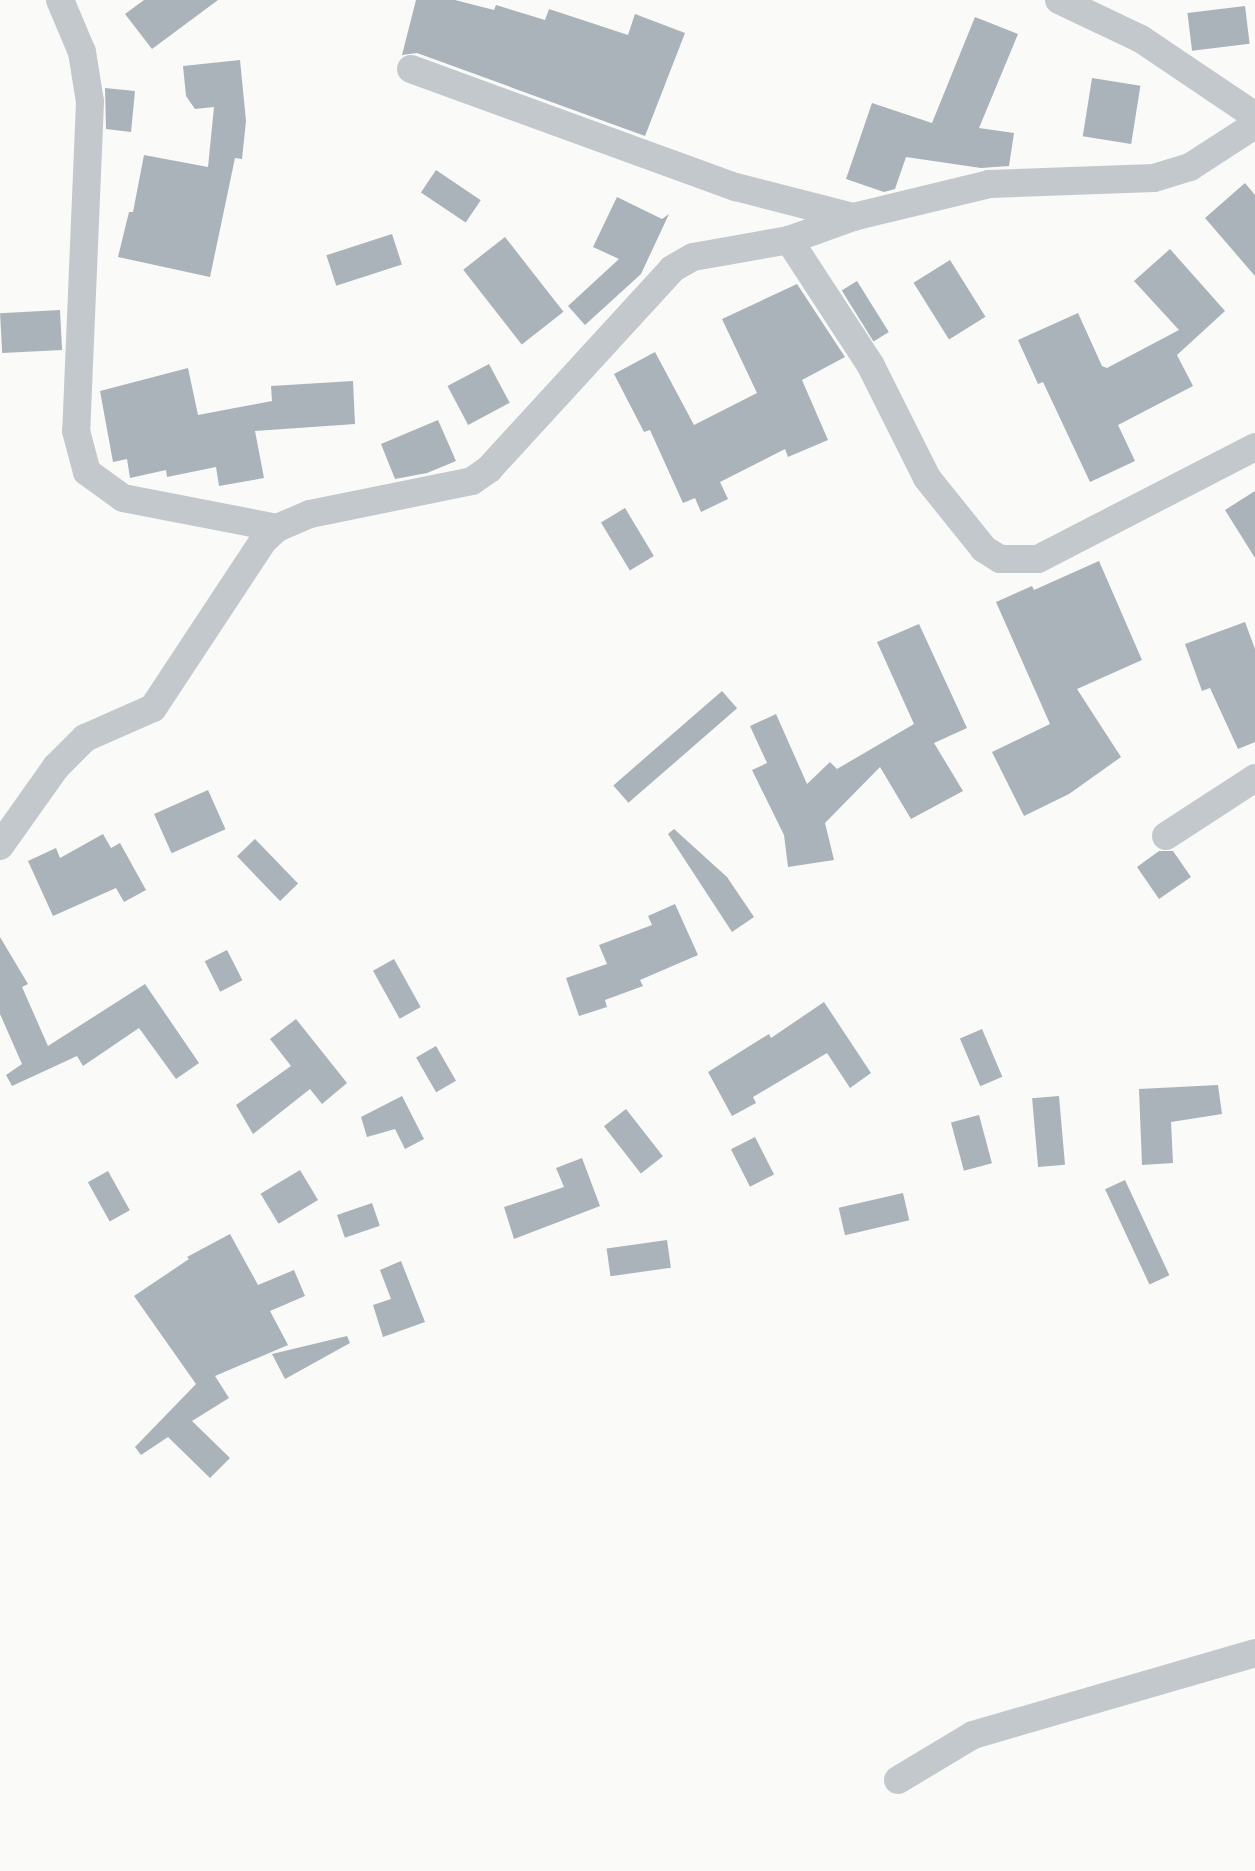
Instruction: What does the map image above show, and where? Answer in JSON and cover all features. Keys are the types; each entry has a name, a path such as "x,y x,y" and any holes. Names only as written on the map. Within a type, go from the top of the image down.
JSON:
{"street":[{"path":"60,0 82,52 90,102 76,431 87,472 123,498 277,528"},
{"path":"1061,0 1141,39 1255,116"},
{"path":"411,69 736,187 853,217"},
{"path":"0,846 56,767 85,738 153,708 263,541 277,528 310,514 472,481 489,469 672,269 693,257 789,240 853,217 1004,182 1154,178 1190,167 1255,125"},
{"path":"789,240 871,366 927,478 984,549 1000,559 1038,559 1255,447"},
{"path":"1166,836 1255,778"},
{"path":"898,1780 973,1735 1255,1653"}],"building":[{"path":"144,0 218,0 152,49 125,14"},
{"path":"416,0 455,0 494,10 496,5 545,20 549,9 628,35 635,14 685,33 645,136 417,53 402,55"},
{"path":"1245,6 1250,44 1192,51 1187,13"},
{"path":"975,17 1018,34 979,128 1014,133 1009,166 981,168 906,157 895,189 884,192 846,179 872,103 932,123"},
{"path":"240,60 246,121 242,159 235,158 210,277 118,257 129,212 133,212 144,155 208,167 214,107 195,109 186,96 183,66"},
{"path":"1092,78 1140,86 1131,144 1083,136"},
{"path":"105,88 135,91 131,132 106,129"},
{"path":"436,170 481,200 466,223 421,192"},
{"path":"1245,183 1255,195 1255,276 1205,218"},
{"path":"617,197 662,219 669,214 641,274 585,325 568,306 619,259 593,247"},
{"path":"392,234 402,264 336,286 326,255"},
{"path":"505,237 563,312 522,344 463,270"},
{"path":"1170,249 1225,311 1177,355 1193,386 1118,425 1135,461 1090,482 1043,382 1038,384 1018,340 1078,313 1102,366 1107,368 1179,330 1134,281"},
{"path":"950,260 986,317 949,340 914,283"},
{"path":"857,281 889,332 874,341 842,291"},
{"path":"797,284 845,357 802,380 828,440 788,457 785,449 720,482 728,499 701,512 695,498 683,503 650,430 644,432 614,374 655,352 694,425 757,393 722,319"},
{"path":"60,310 62,350 2,353 0,313"},
{"path":"489,364 510,403 468,425 448,386"},
{"path":"188,368 198,415 272,401 271,386 353,381 355,424 255,431 264,478 219,486 216,467 167,477 166,470 130,478 127,459 113,462 100,391"},
{"path":"438,420 456,461 427,473 395,479 381,444"},
{"path":"1255,491 1255,558 1225,510"},
{"path":"625,508 654,556 630,570 601,522"},
{"path":"1099,561 1142,660 1077,689 1121,757 1069,794 1024,816 992,752 1050,724 996,602 1032,586 1034,590"},
{"path":"1245,622 1255,649 1255,742 1238,749 1210,688 1202,691 1185,644"},
{"path":"919,624 967,728 934,743 963,791 911,819 880,767 825,823 834,860 788,867 784,835 752,770 767,763 750,726 776,714 807,784 830,762 837,769 914,724 877,642"},
{"path":"722,691 737,708 628,803 613,785"},
{"path":"208,790 225,829 172,853 154,814"},
{"path":"674,829 727,877 754,917 732,932 668,834"},
{"path":"103,834 111,848 120,843 146,890 124,902 116,888 53,916 28,861 56,848 60,858"},
{"path":"255,839 298,884 280,901 237,856"},
{"path":"1159,851 1173,851 1191,877 1159,899 1137,867"},
{"path":"675,904 698,955 640,980 643,986 605,1000 607,1007 579,1016 566,978 607,964 599,945 652,925 648,916"},
{"path":"0,937 28,984 22,987 48,1046 145,984 199,1063 176,1079 139,1028 83,1066 77,1056 12,1086 6,1075 22,1064 0,1014"},
{"path":"227,950 242,980 220,992 205,961"},
{"path":"394,959 421,1007 400,1019 373,971"},
{"path":"824,1002 871,1073 850,1088 827,1053 753,1097 756,1103 732,1116 708,1072 769,1034 771,1038"},
{"path":"296,1019 347,1083 322,1104 310,1089 253,1134 236,1105 291,1066 270,1039"},
{"path":"982,1029 1002,1077 980,1086 960,1038"},
{"path":"436,1046 456,1081 436,1092 416,1058"},
{"path":"1218,1085 1222,1114 1171,1122 1173,1163 1142,1165 1139,1089"},
{"path":"402,1096 424,1139 405,1149 395,1129 367,1137 361,1117"},
{"path":"1059,1096 1065,1165 1038,1167 1032,1098"},
{"path":"626,1109 663,1156 641,1174 604,1126"},
{"path":"979,1115 992,1163 964,1171 951,1123"},
{"path":"755,1137 774,1174 750,1187 731,1149"},
{"path":"582,1158 600,1206 514,1239 504,1207 564,1187 556,1168"},
{"path":"300,1170 318,1200 279,1224 261,1194"},
{"path":"108,1171 130,1210 110,1222 88,1182"},
{"path":"1125,1180 1169,1275 1149,1284 1105,1189"},
{"path":"903,1193 909,1220 845,1235 839,1208"},
{"path":"372,1203 380,1226 345,1238 337,1215"},
{"path":"230,1234 258,1285 294,1270 305,1296 270,1311 288,1345 215,1376 229,1398 192,1421 230,1458 210,1478 168,1437 141,1455 135,1447 196,1384 134,1296 189,1259 187,1257"},
{"path":"667,1240 671,1268 610,1276 607,1248"},
{"path":"401,1261 425,1322 383,1337 373,1305 391,1299 380,1270"},
{"path":"347,1336 350,1343 285,1379 272,1354"}]}
